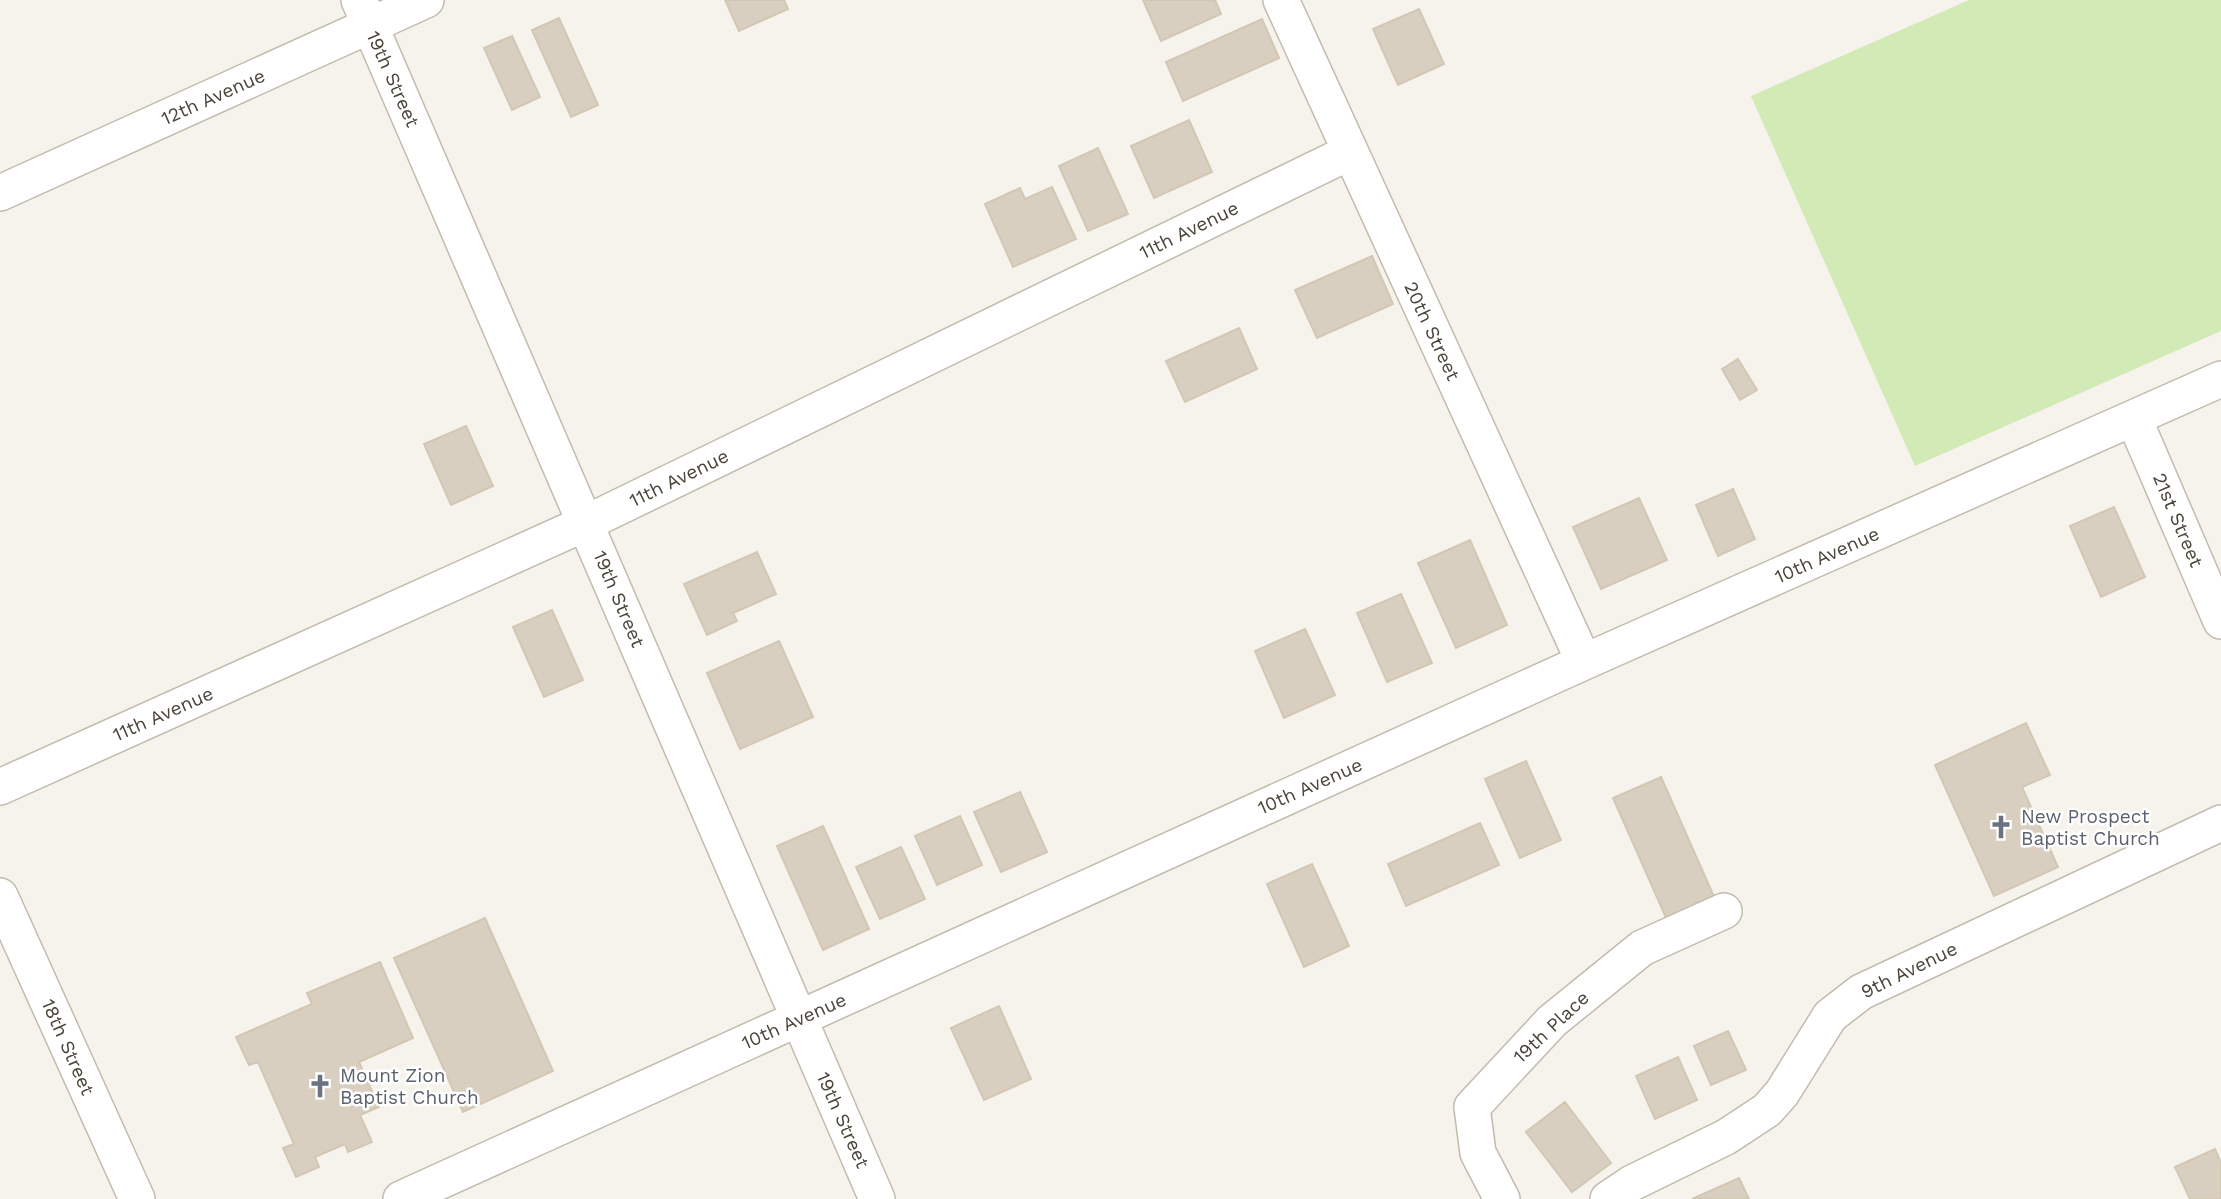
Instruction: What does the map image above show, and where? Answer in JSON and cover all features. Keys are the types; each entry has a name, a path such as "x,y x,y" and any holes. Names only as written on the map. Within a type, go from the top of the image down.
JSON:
{"street":[{"name":"12th Avenue","path":"0,193 364,13 426,0"},
{"name":"20th Street","path":"1281,0 1584,662"},
{"name":"19th Street","path":"364,13 877,1199"},
{"name":"11th Avenue","path":"0,787 586,523 1350,152"},
{"name":"10th Avenue","path":"401,1199 1584,662 2221,379"},
{"name":"21st Street","path":"2134,419 2221,621"},
{"name":"9th Avenue","path":"1608,1199 1632,1183 1726,1137 1767,1110 1782,1093 1830,1016 1861,992 2221,823"},
{"name":"18th Street","path":"0,896 137,1199"},
{"name":"19th Place","path":"1502,1199 1478,1153 1472,1107 1552,1021 1642,948 1724,911"}],"green space":[{"path":"1969,0 2221,0 2221,331 1915,466 1751,96"}],"building":[{"path":"725,0 784,0 788,9 739,31"},
{"path":"1143,0 1215,0 1221,14 1161,41"},
{"path":"1419,9 1444,64 1398,85 1373,29"},
{"path":"559,18 598,105 571,117 532,30"},
{"path":"1262,19 1279,58 1183,101 1166,62"},
{"path":"512,36 540,97 512,110 484,48"},
{"path":"1189,120 1212,172 1154,198 1131,146"},
{"path":"1098,148 1128,214 1088,231 1059,166"},
{"path":"1052,187 1076,239 1013,267 985,204 1020,188 1025,199"},
{"path":"1372,256 1393,304 1317,338 1295,290"},
{"path":"1239,328 1257,369 1185,402 1166,361"},
{"path":"1738,359 1757,390 1740,400 1722,369"},
{"path":"466,426 493,486 451,505 424,444"},
{"path":"1733,489 1755,539 1718,556 1696,505"},
{"path":"1639,498 1667,560 1601,589 1573,527"},
{"path":"2114,507 2145,577 2101,597 2070,526"},
{"path":"1470,540 1507,625 1456,648 1418,563"},
{"path":"757,552 776,594 733,613 737,621 707,635 684,584"},
{"path":"1401,594 1432,663 1387,682 1357,613"},
{"path":"552,610 583,680 544,697 513,627"},
{"path":"1305,629 1335,695 1284,718 1255,651"},
{"path":"779,641 813,717 740,749 707,673"},
{"name":"New Prospect Baptist Church","path":"2026,723 2050,775 2022,787 2058,867 1994,896 1935,765"},
{"path":"1526,761 1561,840 1520,858 1485,779"},
{"path":"1661,777 1715,899 1667,920 1613,798"},
{"path":"1020,792 1047,852 1001,872 974,812"},
{"path":"960,816 982,865 937,885 915,836"},
{"path":"1480,823 1499,865 1406,906 1388,864"},
{"path":"823,826 869,929 823,950 777,846"},
{"path":"901,847 925,899 880,919 856,867"},
{"path":"1312,864 1349,946 1304,967 1267,884"},
{"path":"485,918 553,1071 463,1112 394,958"},
{"name":"Mount Zion Baptist Church","path":"380,962 413,1038 359,1062 379,1107 360,1115 372,1142 348,1152 345,1144 315,1157 319,1167 296,1177 283,1148 294,1144 258,1062 249,1065 236,1037 312,1004 307,993"},
{"path":"999,1006 1031,1079 984,1100 951,1028"},
{"path":"1728,1031 1746,1070 1711,1085 1694,1046"},
{"path":"1678,1057 1697,1100 1655,1119 1636,1076"},
{"path":"1565,1102 1611,1163 1572,1192 1526,1132"},
{"path":"2215,1149 2221,1163 2221,1199 2190,1199 2175,1167"},
{"path":"1739,1178 1749,1199 1692,1199"}],"place":[{"name":"New Prospect Baptist Church","path":"2001,827"},
{"name":"Mount Zion Baptist Church","path":"320,1086"}]}
